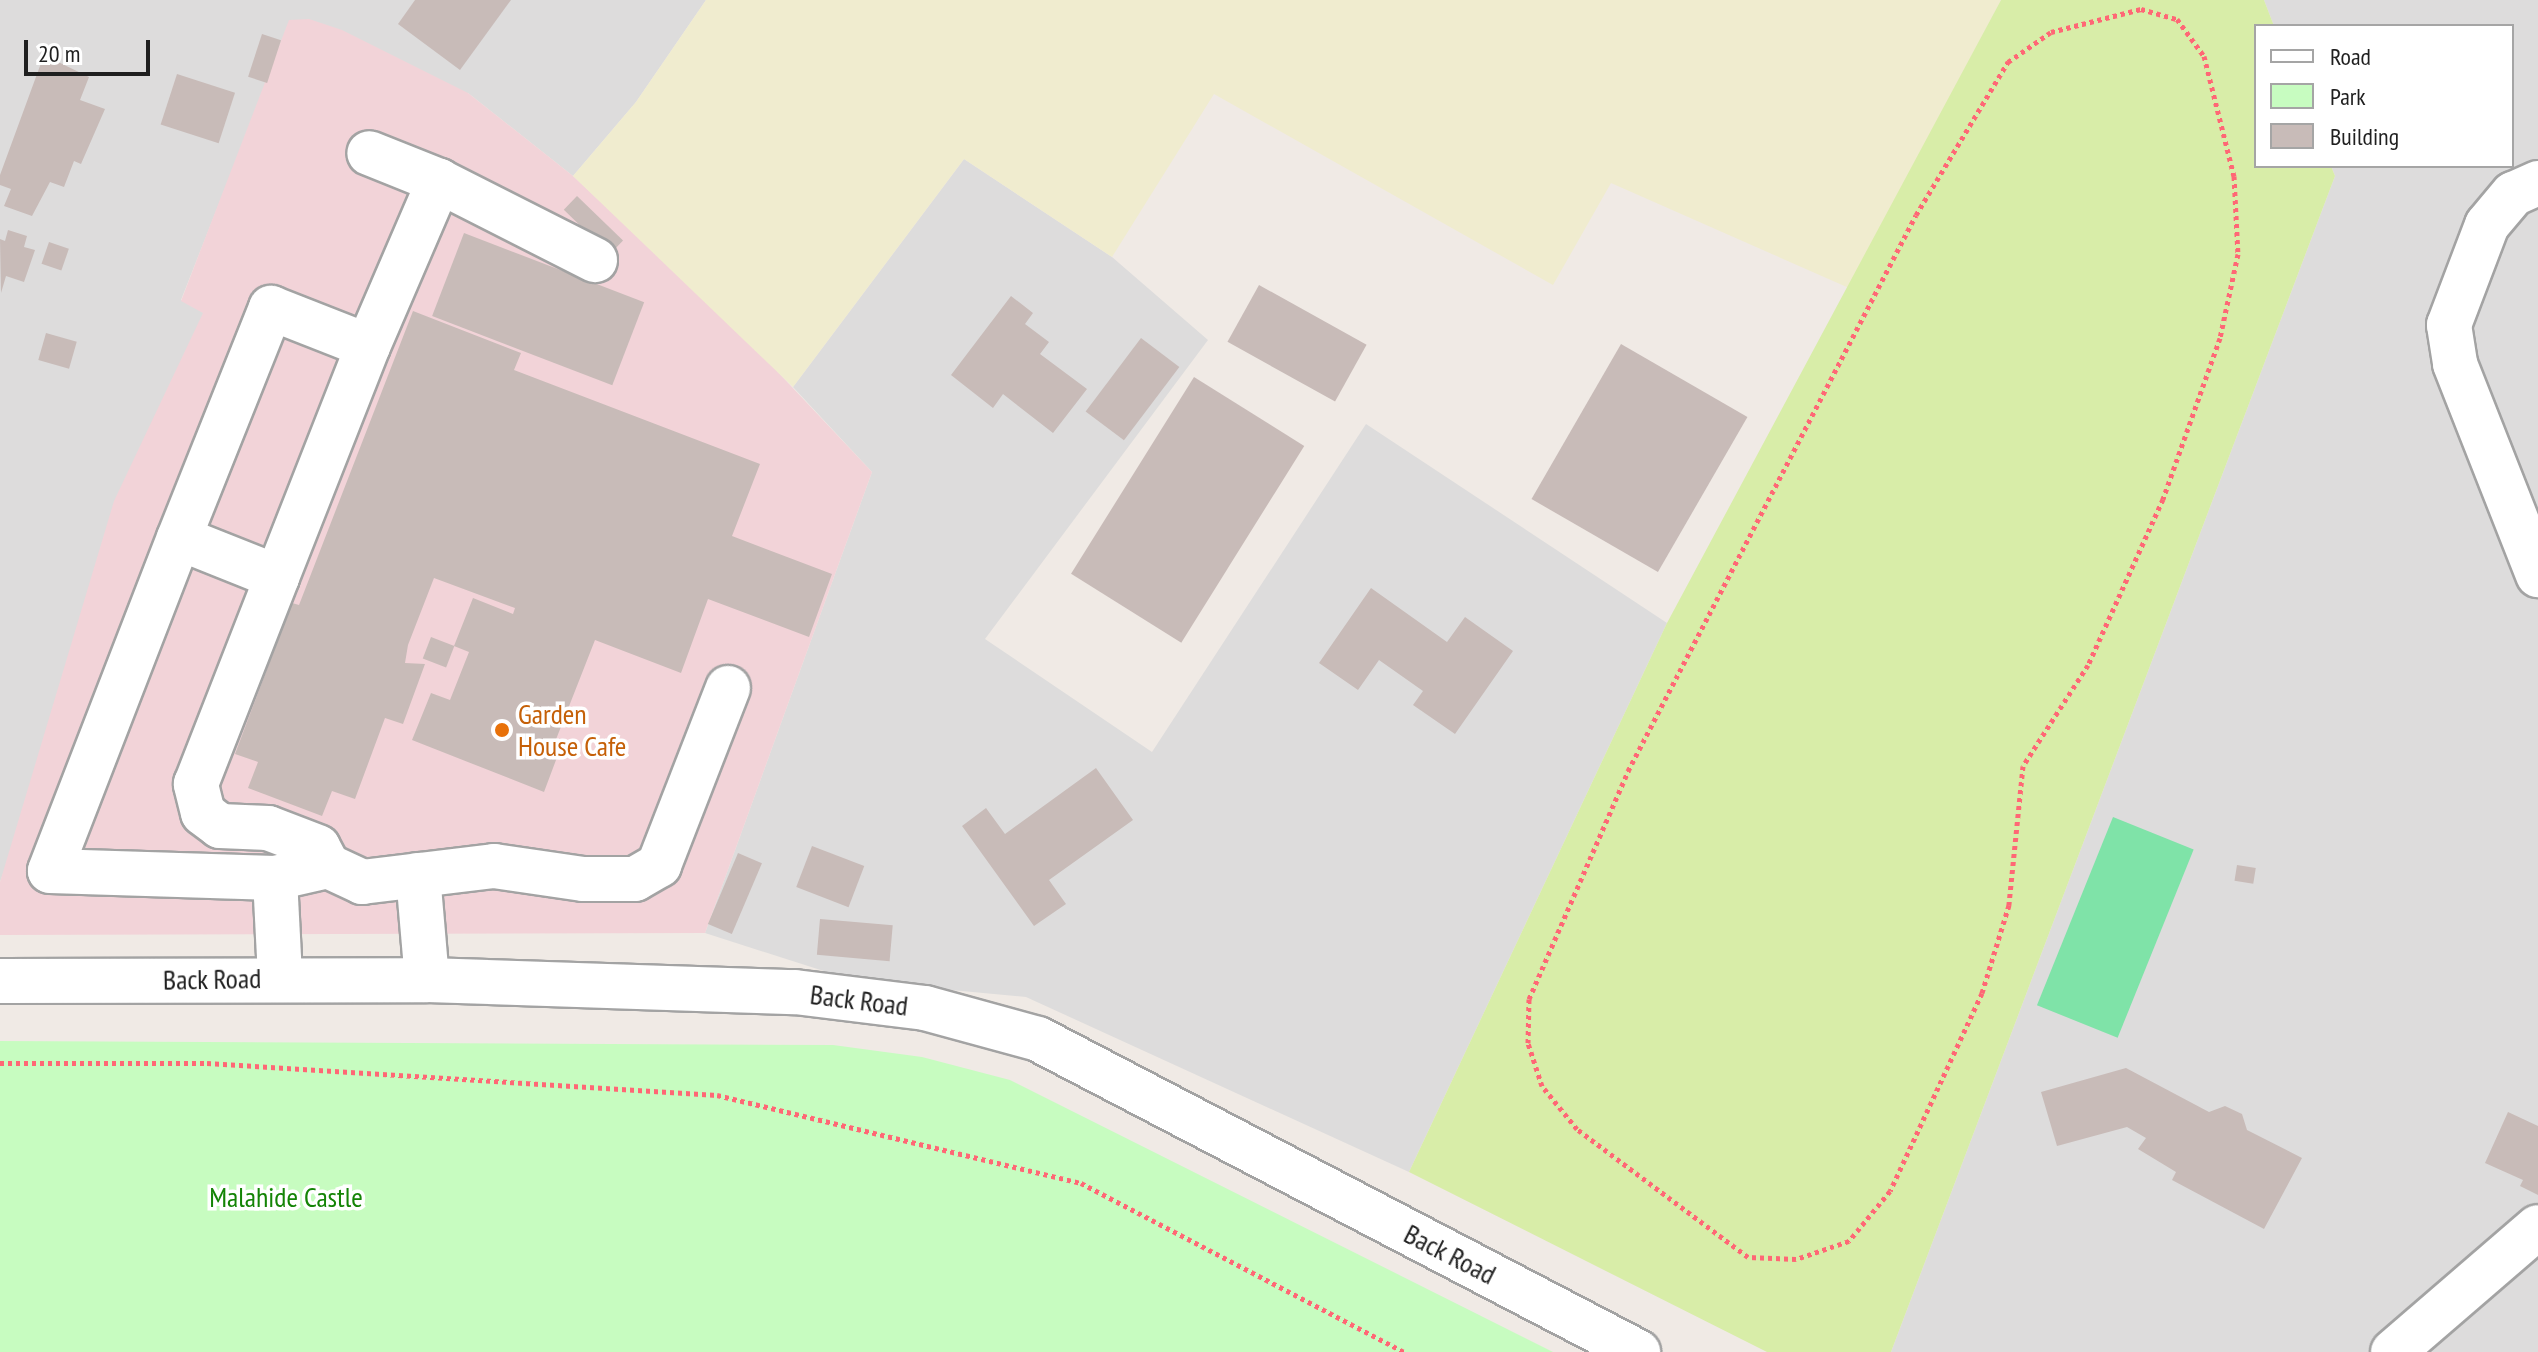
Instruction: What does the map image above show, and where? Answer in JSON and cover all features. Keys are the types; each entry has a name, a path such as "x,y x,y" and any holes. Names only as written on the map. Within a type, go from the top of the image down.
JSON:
{"street":[{"path":"369,153 439,181 595,260"},
{"path":"439,181 368,346 196,784 203,813 220,826 268,828 318,847 328,866 362,882 494,866 583,879 635,879 659,865 728,688"},
{"path":"2538,183 2513,194 2487,225 2449,325 2455,364 2538,575"},
{"path":"328,866 275,878 50,871 271,308 368,346"},
{"path":"179,538 277,577"},
{"path":"418,875 427,980"},
{"path":"275,878 280,978"},
{"name":"Back Road","path":"0,981 427,980 795,992 925,1008 1038,1039 1638,1352"},
{"path":"2393,1352 2538,1227"}],"path":[{"path":"2141,9 2177,19 2204,56 2234,176 2238,254 2220,338 2163,499 2088,665 2023,766 2009,905 1996,949 1951,1065 1897,1178 1849,1241 1796,1259 1748,1257 1577,1129 1542,1086 1528,1043 1529,999 1628,771 1916,215 2008,62 2051,32 2103,16 2141,9"},
{"path":"0,1063 207,1063 717,1095 1081,1183 1404,1352"}],"shaded area":[{"path":"0,0 706,0 636,102 573,176 468,93 246,135 181,300 204,312 0,882"},
{"path":"706,0 2001,0 1849,288 1611,183 1553,285 1214,94 1112,257 964,159 793,387 573,176 636,102"},
{"path":"2264,0 2538,0 2538,1352 1891,1352 2335,176 2332,168 2514,168 2514,24 2273,24"},
{"path":"309,19 342,30 468,93 573,176 742,334 872,472 705,933 0,935 0,882 114,501 203,313 181,301 289,20"},
{"path":"964,159 1112,257 1208,340 985,639 1152,752 1366,424 1667,623 1409,1172 1026,997 855,981 705,933 872,472 793,387"}],"green space":[{"path":"2001,0 2264,0 2273,24 2254,24 2254,168 2332,168 2335,176 1891,1352 1767,1352 1409,1172 1667,623"},
{"path":"2113,817 2194,850 2118,1038 2037,1005"},
{"name":"Malahide Castle","path":"0,1041 833,1045 922,1057 1010,1080 1553,1352 0,1352"}],"building":[{"path":"415,0 511,0 460,70 398,24"},
{"path":"262,34 281,40 267,83 248,77"},
{"path":"44,55 89,77 80,100 105,109 81,164 74,161 64,187 50,182 32,216 4,206 11,189 0,185 0,175"},
{"path":"177,74 235,93 219,143 161,124"},
{"path":"577,196 623,240 610,254 564,210"},
{"path":"8,230 27,236 24,247 35,250 24,282 6,276 1,293 0,239 5,241"},
{"path":"464,233 644,302 612,385 432,316"},
{"path":"49,242 69,249 61,271 42,264"},
{"path":"1259,285 1367,345 1335,401 1227,342"},
{"path":"1011,296 1033,313 1025,324 1049,342 1040,354 1087,389 1053,433 1003,394 993,408 951,375"},
{"path":"413,311 521,353 514,370 760,464 732,536 832,574 809,637 708,599 681,673 595,640 555,742 562,744 544,792 412,740 431,693 450,700 469,652 454,646 473,598 513,614 515,608 434,578 408,645 405,663 425,664 403,724 385,718 355,799 332,791 322,816 248,788 258,762 235,754 292,603 299,605"},
{"path":"46,333 77,342 69,369 38,360"},
{"path":"1141,338 1179,367 1124,440 1086,411"},
{"path":"1621,344 1747,417 1658,572 1532,499"},
{"path":"1194,377 1304,446 1181,643 1071,574"},
{"path":"1371,588 1447,642 1465,617 1513,651 1455,734 1413,705 1423,691 1379,660 1358,690 1319,663"},
{"path":"431,637 454,646 446,667 423,658"},
{"path":"1096,768 1133,820 1049,880 1066,904 1034,926 962,826 986,808 1005,834"},
{"path":"812,846 864,866 849,907 796,887"},
{"path":"738,853 762,863 732,934 708,924"},
{"path":"2237,865 2256,868 2253,884 2234,881"},
{"path":"820,919 893,925 890,961 817,955"},
{"path":"2126,1068 2209,1112 2225,1106 2242,1114 2247,1130 2302,1158 2264,1229 2172,1180 2176,1172 2138,1149 2146,1138 2127,1127 2057,1146 2041,1092"},
{"path":"2508,1112 2538,1126 2538,1195 2520,1186 2523,1180 2485,1163"}],"place":[{"name":"Garden House Cafe","path":"502,730"}]}
